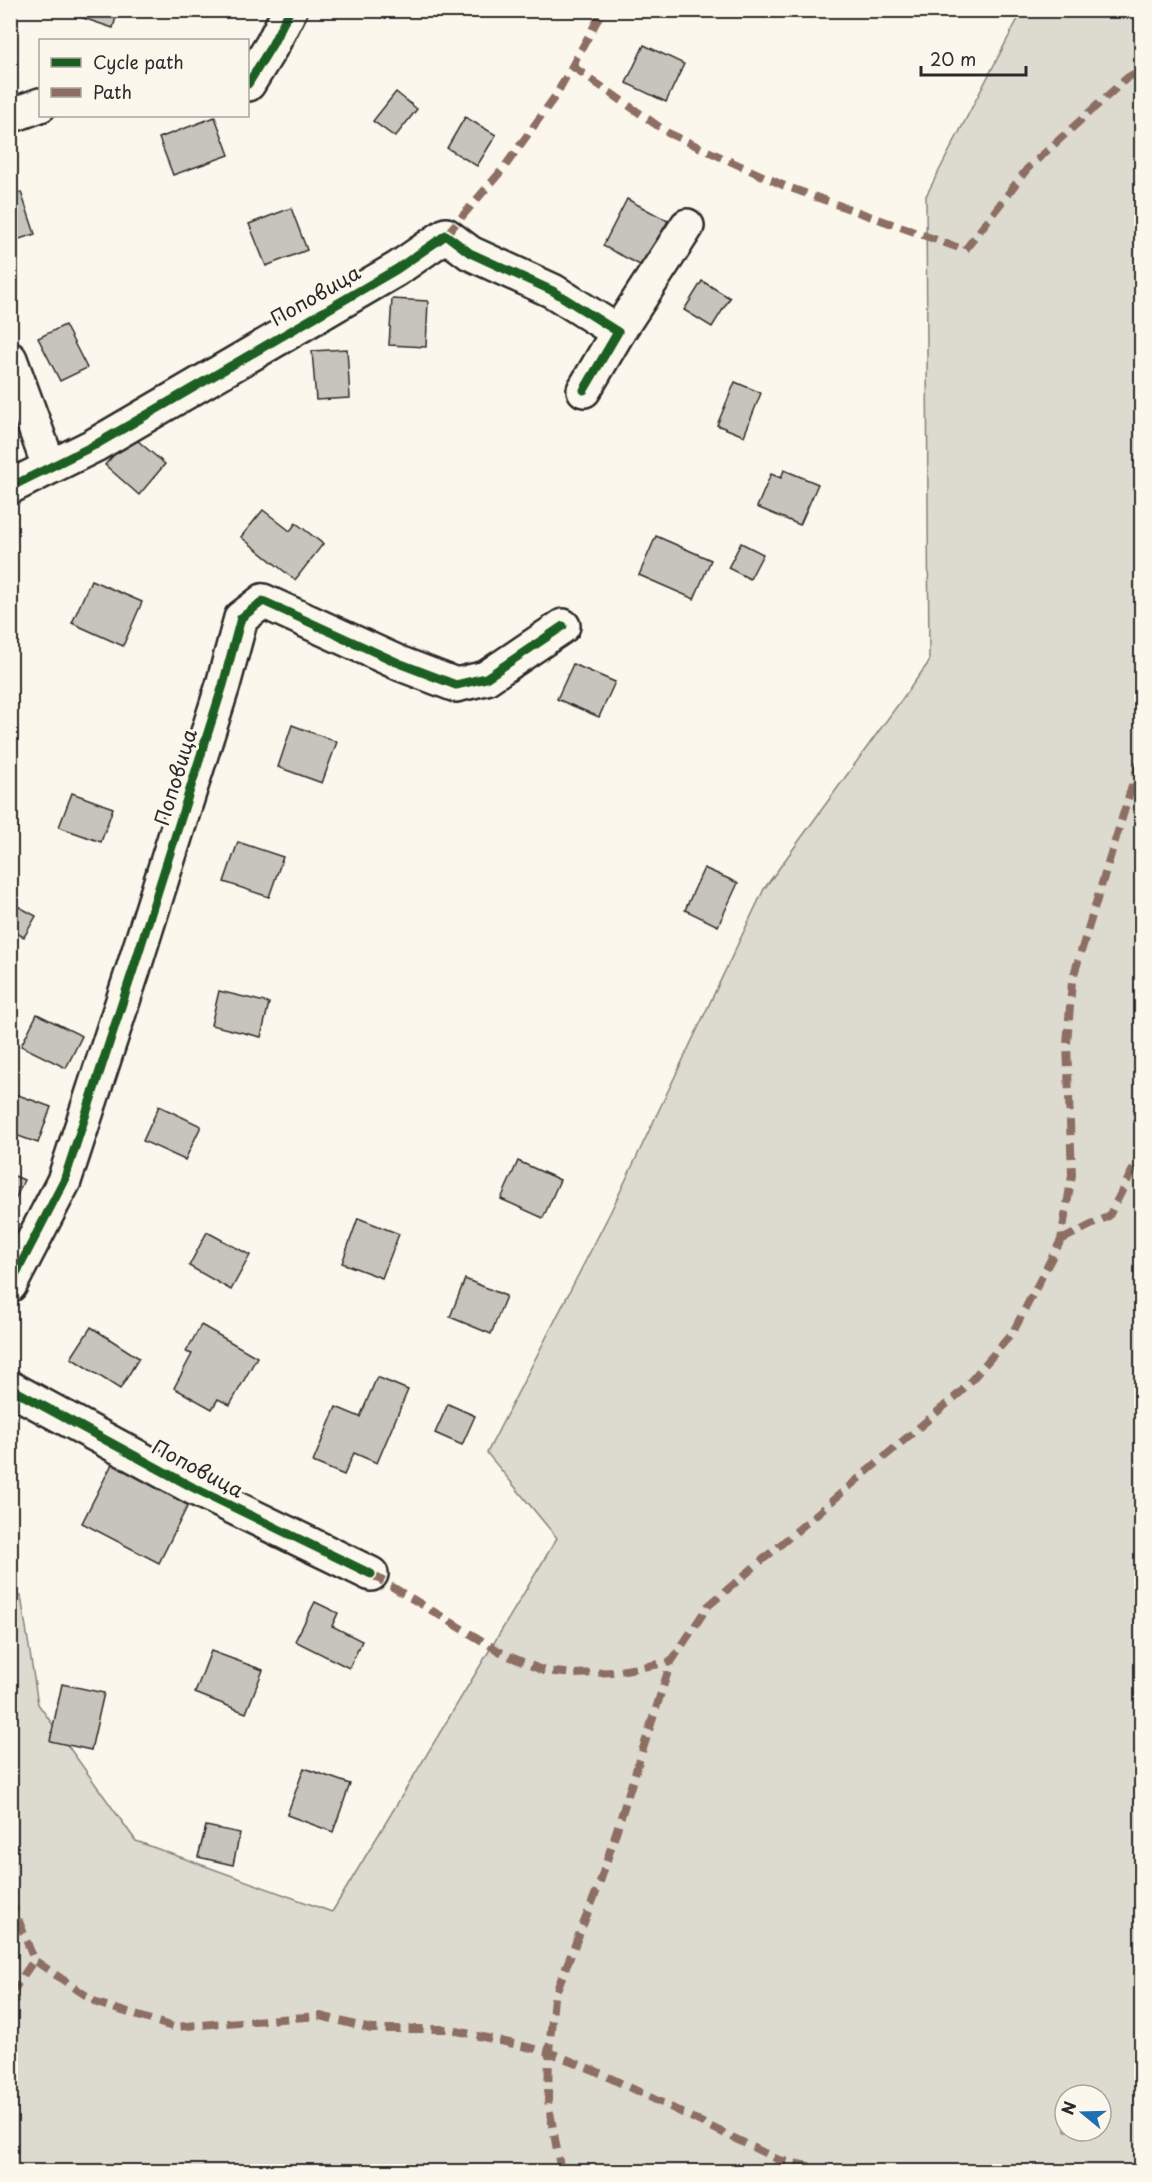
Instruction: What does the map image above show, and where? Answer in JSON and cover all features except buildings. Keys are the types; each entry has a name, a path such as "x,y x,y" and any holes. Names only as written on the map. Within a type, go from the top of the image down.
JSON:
{"street":[{"path":"249,82 290,10"},
{"path":"10,116 39,105"},
{"path":"584,390 618,332 687,226"},
{"name":"Поповица","path":"10,487 95,445 397,269 446,236 470,253 553,291 618,332"},
{"path":"10,359 49,466"},
{"name":"Поповица","path":"10,1285 64,1181 162,879 241,618 263,601 401,664 456,685 486,678 563,626"},
{"name":"Поповица","path":"10,1388 194,1488 371,1574"}],"shaded area":[{"path":"1022,11 1141,11 1141,2171 11,2171 10,1598 21,1596 38,1704 136,1841 332,1912 557,1538 487,1453 610,1213 764,889 929,662 926,196"}],"marked path":[{"path":"446,235 503,169 556,95 603,10"},
{"path":"572,66 668,133 785,186 965,250 1027,169 1127,78 1142,69"},
{"path":"561,2172 548,2101 549,2052 554,1997 599,1885 671,1662 708,1606 962,1391 1013,1332 1061,1240 1072,1175 1067,1044 1072,981 1142,753"},
{"path":"1061,1240 1109,1216 1142,1152"},
{"path":"371,1574 504,1654 544,1671 574,1674 614,1672 671,1662"},
{"path":"10,1898 34,1960 97,2003 173,2027 320,2016 371,2029 448,2029 549,2052 596,2071 779,2160 838,2172"},
{"path":"10,1995 34,1960"}],"cycle path":[{"path":"249,82 290,10"},
{"path":"10,487 95,445 397,269 446,235 470,253 553,291 618,332 584,390"},
{"path":"10,1285 64,1181 223,685 241,618 263,601 401,664 456,685 486,678 563,626"},
{"path":"10,1388 194,1488 371,1574"}]}
